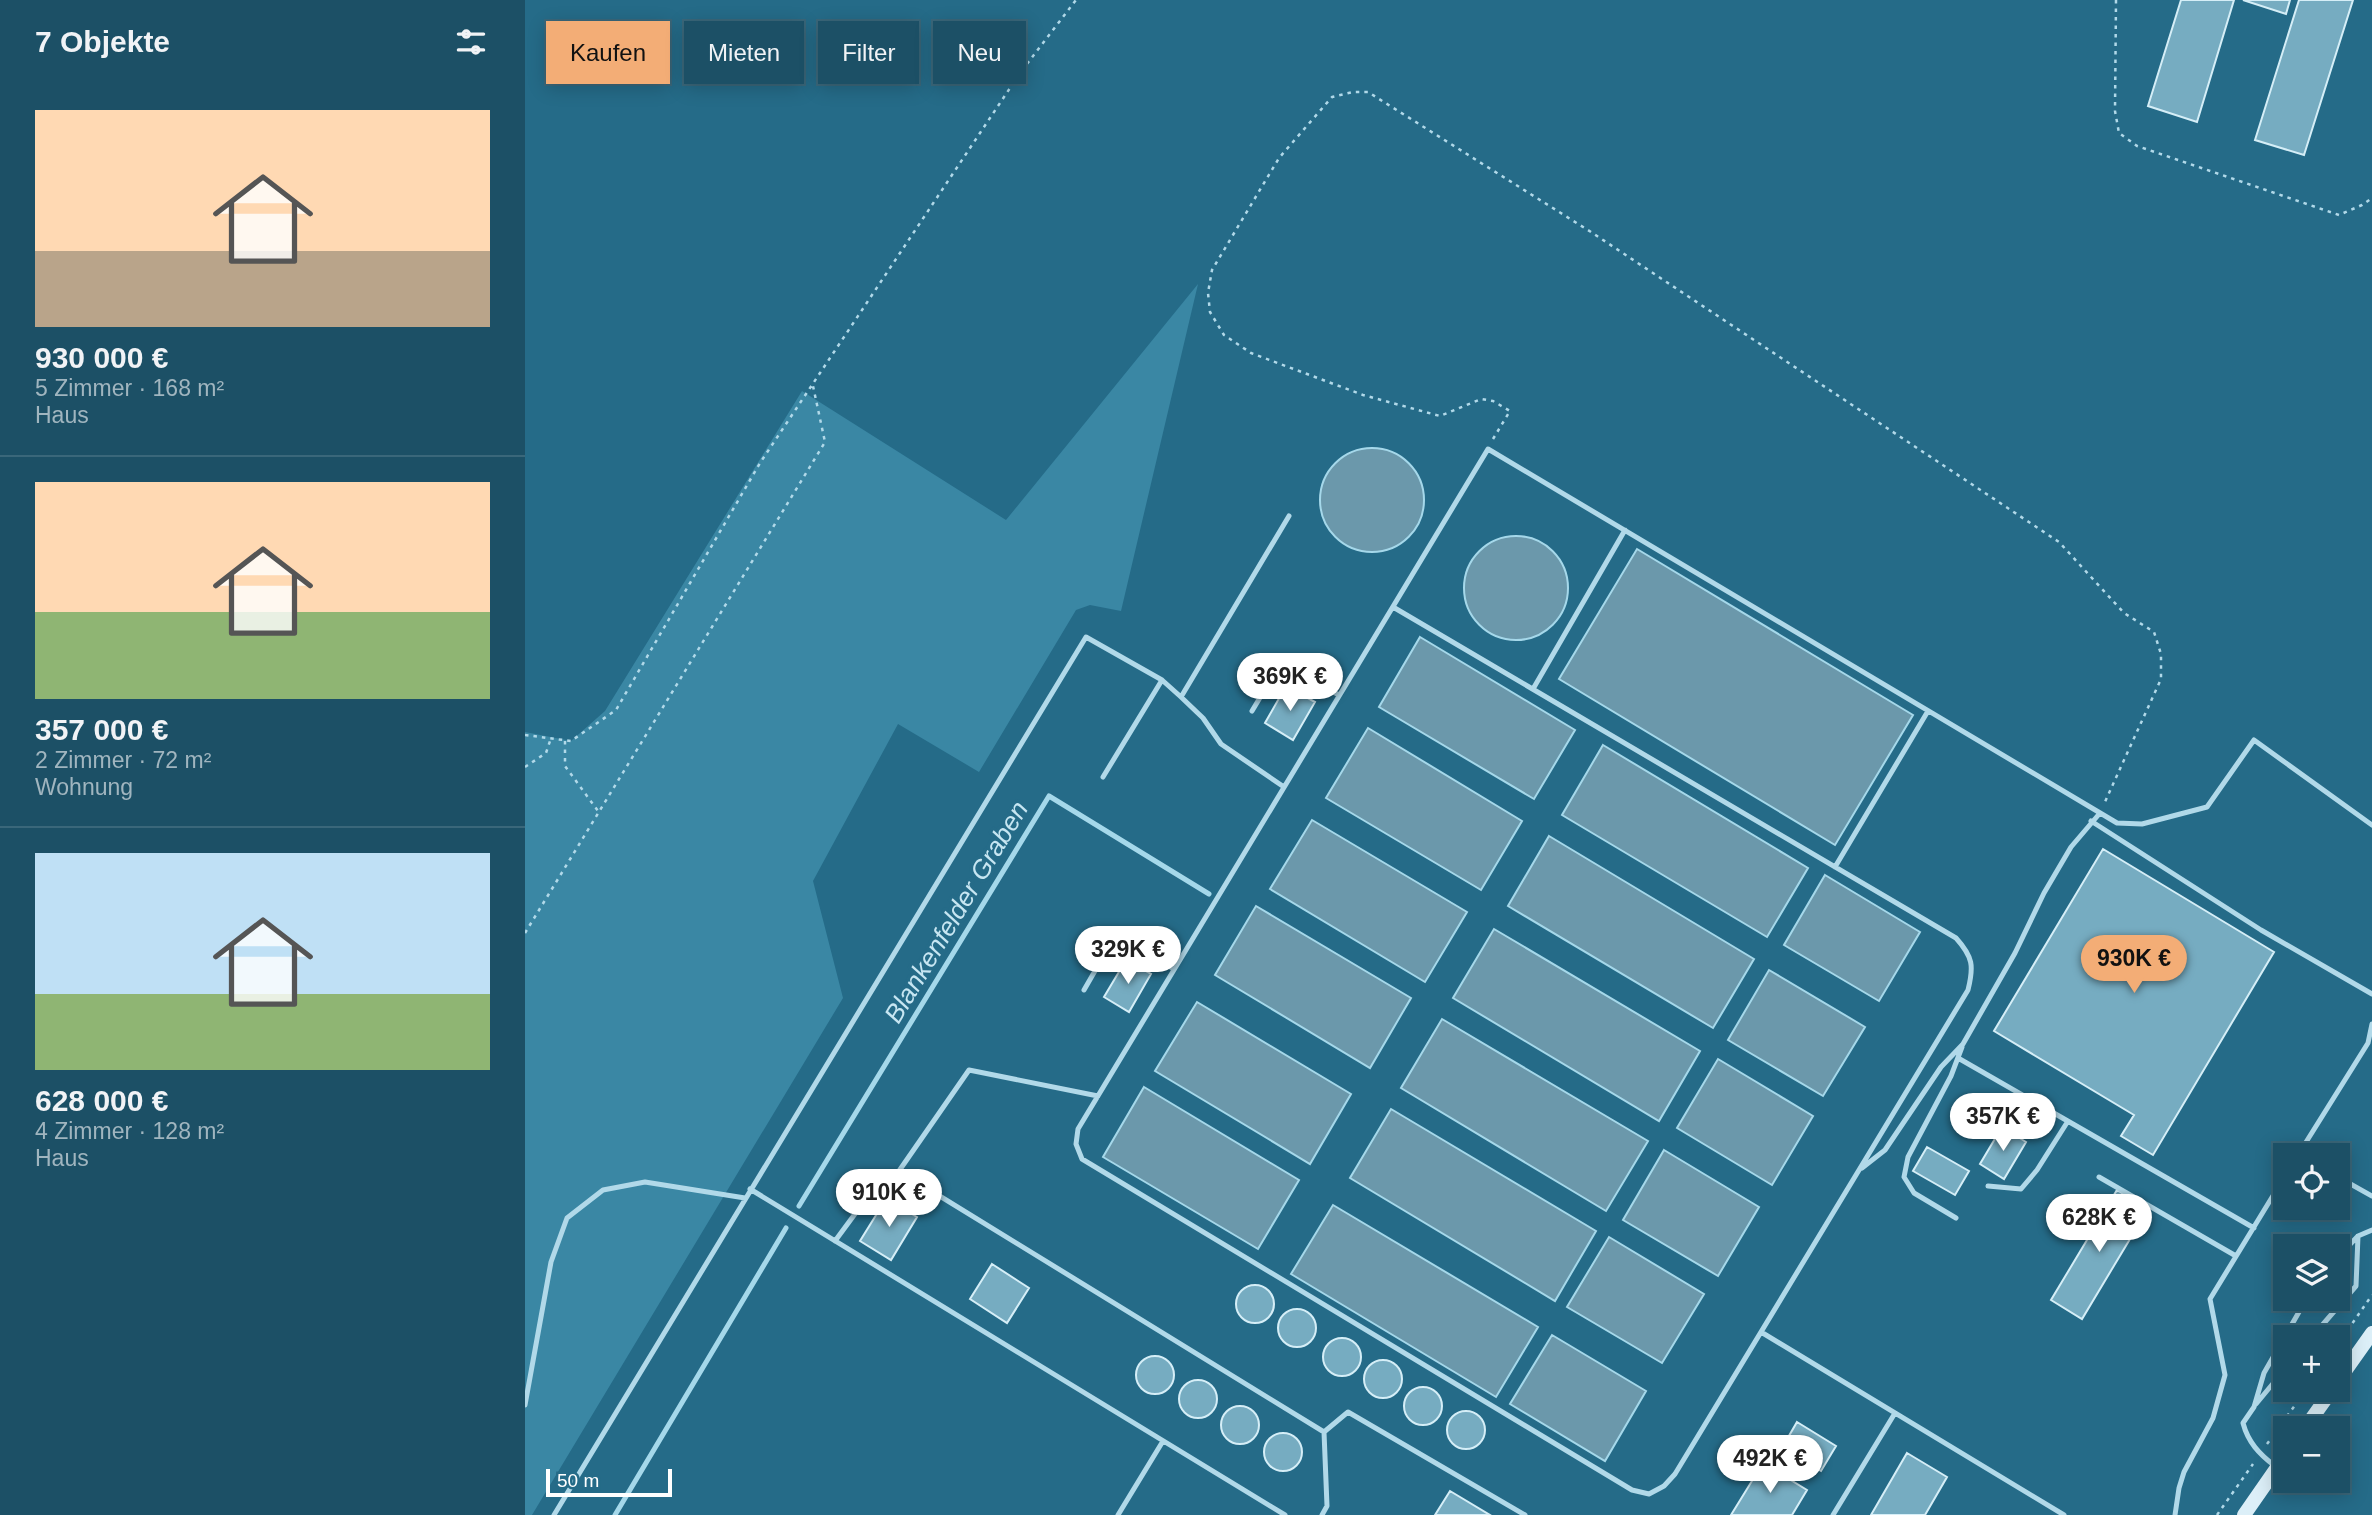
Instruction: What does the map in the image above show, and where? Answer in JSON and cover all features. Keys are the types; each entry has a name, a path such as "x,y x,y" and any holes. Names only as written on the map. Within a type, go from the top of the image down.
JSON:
{"main road":[{"path":"2350,1364 2372,1333"},
{"path":"2245,1514 2273,1474"}],"lane":[{"path":"1392,607 1955,937 1967,950 1973,970 1968,990 1675,1474 1664,1486 1649,1494 1632,1490 1082,1160 1076,1144 1078,1129 1487,449 2117,823 2142,824 2207,807 2255,740 2372,825"},
{"path":"1181,696 1289,516"},
{"path":"1532,689 1625,530"},
{"path":"554,1515 1086,637 1162,680 1203,718 1221,744 1284,787"},
{"path":"1252,710 1276,671 1289,668 1339,695"},
{"path":"1103,777 1162,680"},
{"path":"1835,867 1928,711"},
{"path":"1956,1218 1914,1193 1904,1177 1908,1157 1951,1076 1963,1044 2015,953 2051,882 2071,847 2100,813"},
{"path":"2091,821 2261,930 2372,994"},
{"path":"1084,990 1107,950 1116,942 1128,943 1174,969"},
{"path":"2306,1143 2368,1043 2372,1024"},
{"path":"1859,1170 1885,1150 1941,1067 1963,1044"},
{"path":"1958,1058 2254,1228"},
{"path":"835,1241 880,1180 899,1171 969,1070 1098,1096"},
{"path":"1988,1186 2021,1189 2037,1170 2069,1121"},
{"path":"899,1171 1324,1432"},
{"path":"2099,1177 2237,1256"},
{"path":"525,1405 551,1262 567,1218 603,1190 645,1182 745,1198"},
{"path":"2350,1184 2372,1196"},
{"path":"750,1189 1285,1515"},
{"path":"2175,1515 2184,1472 2213,1418 2225,1375 2210,1299 2273,1196"},
{"path":"2350,1244 2358,1236 2372,1230"},
{"path":"2322,1325 2355,1286 2358,1236"},
{"path":"2254,1406 2264,1373 2300,1311"},
{"path":"1761,1332 2064,1515"},
{"path":"2273,1383 2243,1423 2246,1435 2260,1455 2273,1459"},
{"path":"1324,1432 1348,1412 1525,1515"},
{"path":"1833,1515 1895,1413"},
{"path":"1322,1515 1327,1506 1324,1432"},
{"path":"1118,1515 1163,1441"}],"path":[{"path":"525,735 572,741 616,710 760,463 1020,73 1076,0"},
{"path":"2116,0 2115,111 2119,133 2137,146 2339,215 2372,198"},
{"path":"1487,449 1510,411 1493,401 1481,399 1440,416 1363,395 1251,353 1224,335 1210,312 1208,293 1212,270 1279,158 1332,97 1368,92 1602,239 2059,542 2125,613 2154,632 2161,654 2161,679 2100,813"},
{"path":"525,933 825,442 813,386"},
{"path":"525,767 546,753 551,738"},
{"path":"565,740 565,766 598,811"},
{"path":"2350,1327 2372,1295"}],"shaded area":[{"path":"1198,284 1121,611 1090,605 1076,610 979,772 898,724 813,881 843,998 532,1515 525,1515 525,732 571,741 605,711 802,391 1006,520"},
{"path":"1372,448 1392,452 1409,463 1420,480 1424,500 1420,520 1409,537 1392,548 1372,552 1352,548 1335,537 1324,520 1320,500 1324,480 1335,463 1352,452"},
{"path":"1516,536 1536,540 1553,551 1564,568 1568,588 1564,608 1553,625 1536,636 1516,640 1496,636 1479,625 1468,608 1464,588 1468,568 1479,551 1496,540"},
{"path":"1637,549 1913,715 1835,845 1559,679"},
{"path":"1420,637 1575,730 1534,799 1379,707"},
{"path":"1368,728 1522,821 1481,890 1326,798"},
{"path":"1603,745 1808,868 1767,937 1562,815"},
{"path":"1312,820 1467,912 1425,982 1270,889"},
{"path":"1549,836 1754,959 1713,1028 1508,906"},
{"path":"1825,875 1920,932 1879,1001 1784,945"},
{"path":"1256,906 1411,998 1370,1068 1215,975"},
{"path":"1494,929 1700,1051 1659,1121 1453,998"},
{"path":"1769,970 1865,1027 1823,1096 1728,1040"},
{"path":"1197,1002 1351,1094 1310,1164 1155,1071"},
{"path":"1442,1019 1648,1141 1606,1211 1401,1088"},
{"path":"1718,1059 1813,1116 1772,1185 1677,1128"},
{"path":"1144,1087 1299,1180 1258,1249 1103,1157"},
{"path":"1391,1109 1596,1231 1555,1301 1350,1178"},
{"path":"1664,1150 1759,1207 1718,1276 1623,1220"},
{"path":"1333,1205 1538,1327 1496,1397 1291,1274"},
{"path":"1609,1237 1704,1294 1662,1363 1567,1307"},
{"path":"1552,1335 1646,1391 1605,1461 1510,1404"}],"building":[{"path":"2181,0 2234,0 2197,122 2148,106"},
{"path":"2243,0 2290,0 2286,14"},
{"path":"2299,0 2353,0 2304,155 2255,140"},
{"path":"1286,686 1315,702 1293,740 1265,723"},
{"path":"2103,849 2274,952 2153,1155 2121,1136 2134,1115 1994,1031"},
{"path":"1126,960 1151,974 1129,1012 1104,997"},
{"path":"2002,1127 2026,1142 2004,1179 1980,1164"},
{"path":"1927,1147 1969,1171 1955,1195 1913,1171"},
{"path":"2117,1190 2148,1209 2082,1319 2051,1300"},
{"path":"886,1199 917,1217 891,1260 860,1241"},
{"path":"992,1264 1029,1288 1007,1323 970,1299"},
{"path":"1255,1285 1268,1291 1274,1304 1268,1317 1255,1323 1242,1317 1236,1304 1242,1291"},
{"path":"1297,1309 1310,1315 1316,1328 1310,1341 1297,1347 1284,1341 1278,1328 1284,1315"},
{"path":"1342,1338 1355,1344 1361,1357 1355,1370 1342,1376 1329,1370 1323,1357 1329,1344"},
{"path":"1155,1356 1168,1362 1174,1375 1168,1388 1155,1394 1142,1388 1136,1375 1142,1362"},
{"path":"1383,1360 1396,1366 1402,1379 1396,1392 1383,1398 1370,1392 1364,1379 1370,1366"},
{"path":"1198,1380 1211,1386 1217,1399 1211,1412 1198,1418 1185,1412 1179,1399 1185,1386"},
{"path":"1423,1387 1436,1393 1442,1406 1436,1419 1423,1425 1410,1419 1404,1406 1410,1393"},
{"path":"1240,1406 1253,1412 1259,1425 1253,1438 1240,1444 1227,1438 1221,1425 1227,1412"},
{"path":"1466,1411 1479,1417 1485,1430 1479,1443 1466,1449 1453,1443 1447,1430 1453,1417"},
{"path":"1797,1422 1836,1446 1821,1471 1782,1448"},
{"path":"1283,1433 1296,1439 1302,1452 1296,1465 1283,1471 1270,1465 1264,1452 1270,1439"},
{"path":"1907,1453 1947,1477 1925,1515 1871,1515"},
{"path":"1763,1463 1807,1490 1792,1515 1731,1515"},
{"path":"1450,1491 1490,1515 1435,1515"}],"waterway":[{"name":"Blankenfelder Graben","path":"799,1206 1049,796 1209,894"},
{"name":"Blankenfelder Graben","path":"615,1515 786,1228"}]}
